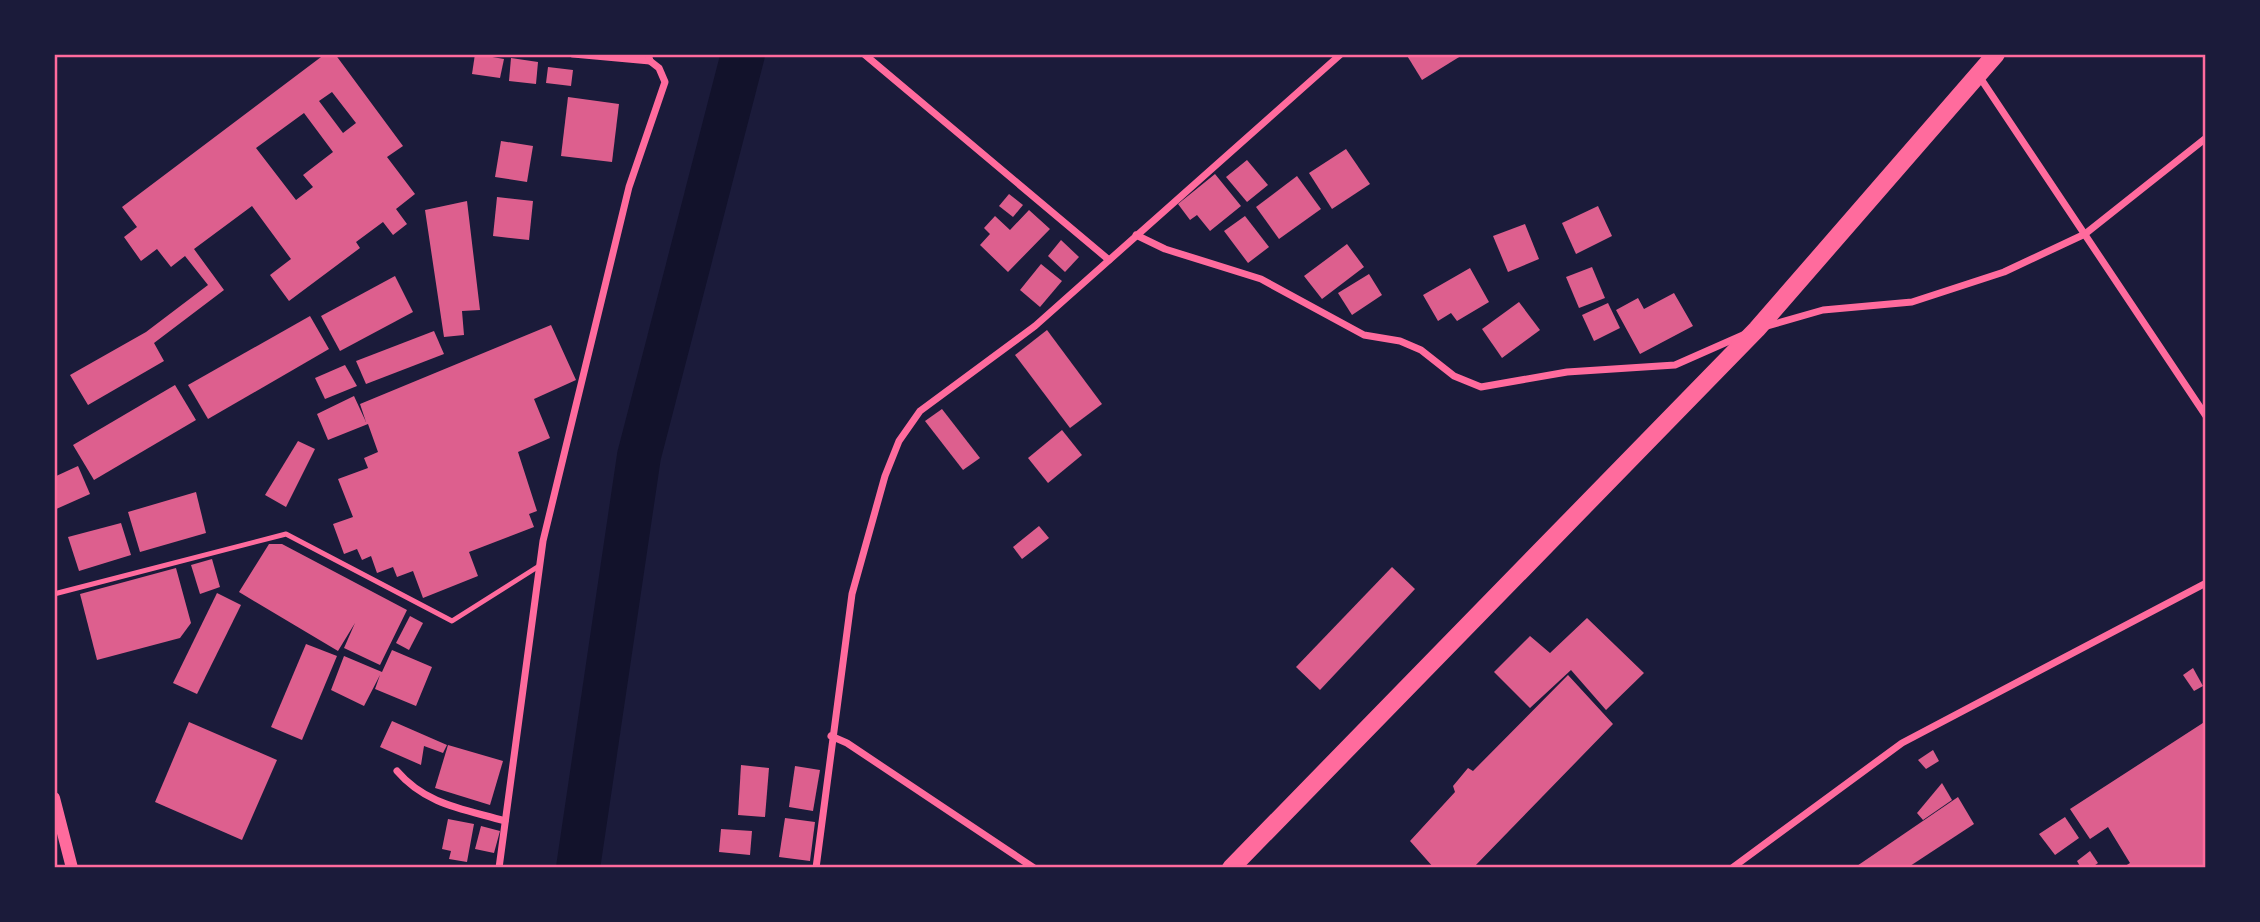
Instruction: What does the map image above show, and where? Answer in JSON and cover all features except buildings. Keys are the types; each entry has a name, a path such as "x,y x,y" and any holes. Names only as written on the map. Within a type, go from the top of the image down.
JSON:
{"main road":[{"path":"1231,868 1757,329 1996,54"}],"street":[{"path":"499,868 539,566 629,187 666,82 649,57 573,54"},
{"path":"864,54 1109,260"},
{"path":"816,868 831,736 852,594 885,476 899,441 920,411 1035,327 1341,54"},
{"path":"1979,75 2206,416"},
{"path":"1136,235 1165,249 1261,279 1364,335 1400,341 1422,350 1454,376 1481,387 1567,372 1675,365 1757,329 1823,310 1912,303 2004,272 2085,234 2206,138"},
{"path":"1732,868 1902,743 2206,583"},
{"path":"831,736 1034,868"},
{"path":"397,771 413,790 446,804 505,821"},
{"path":"54,798 72,868"}],"lane":[{"path":"54,594 286,534 452,621 539,566"}],"waterway":[{"path":"578,868 639,456 743,54"}]}
